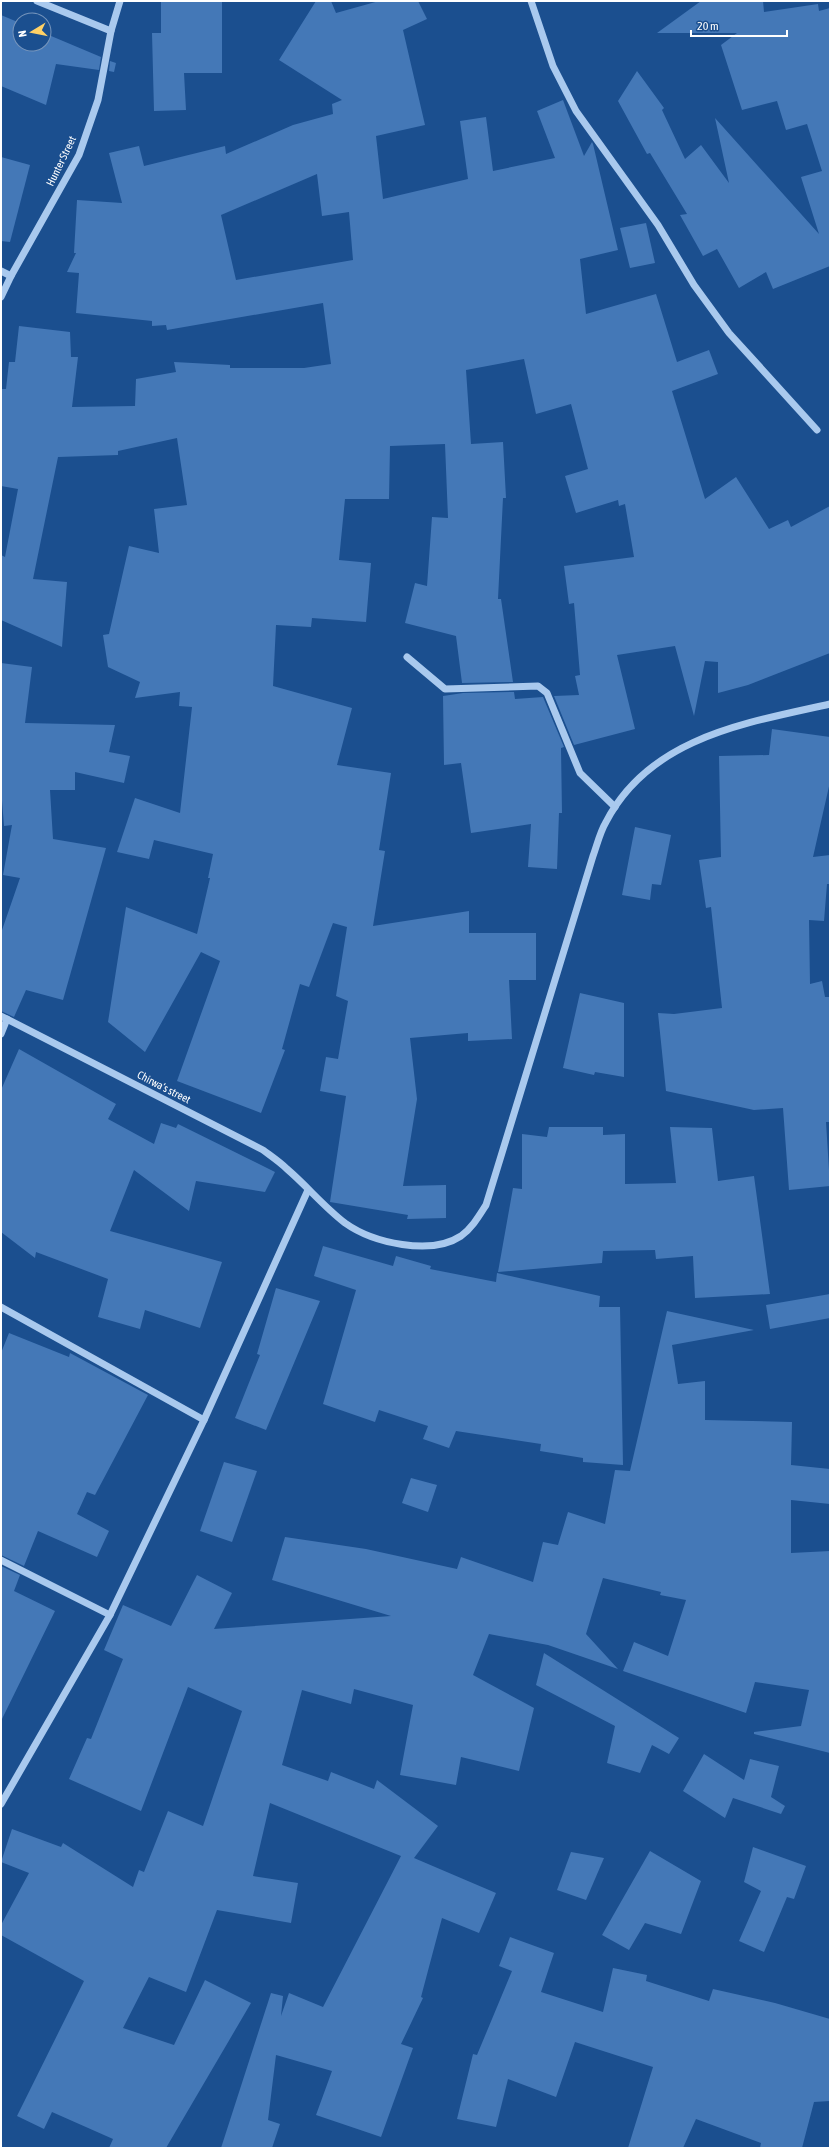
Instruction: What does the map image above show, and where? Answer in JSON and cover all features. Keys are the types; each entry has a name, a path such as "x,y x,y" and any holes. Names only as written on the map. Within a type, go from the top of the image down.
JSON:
{"street":[{"path":"37,1 111,31"},
{"name":"Hunter Street","path":"1,297 11,276 80,155 98,100 111,31 120,1"},
{"path":"531,1 553,66 576,111 658,225 694,285 730,333 817,430"},
{"path":"1,271 11,276"},
{"path":"407,657 445,689 538,686 547,693 580,773 615,807"},
{"name":"Chirwa’s street","path":"4,1018 263,1150 287,1169 345,1223 369,1237 396,1244 424,1246 447,1242 461,1236 476,1222 486,1205 590,863 606,822 623,794 646,772 669,755 700,738 737,724 830,704"},
{"path":"1,1034 4,1018"},
{"path":"1,1804 110,1615 204,1420 308,1190"},
{"path":"1,1307 204,1420"},
{"path":"1,1560 110,1615"}],"building":[{"path":"161,1 222,1 222,73 184,73 186,110 154,111 152,33 161,33"},
{"path":"316,1 331,1 336,13 379,1 418,1 427,19 403,30 425,125 376,136 383,199 468,179 460,121 486,117 493,171 555,158 537,111 563,100 584,156 592,142 593,144 618,250 580,259 586,314 656,294 677,362 709,350 718,374 672,391 705,499 736,477 769,529 788,520 791,527 830,506 830,653 748,685 718,693 718,662 705,661 694,716 675,646 617,655 635,729 574,745 554,696 579,695 575,676 580,675 574,603 569,604 564,566 634,557 625,504 619,506 618,500 576,513 565,476 588,469 571,404 536,414 524,359 466,370 471,444 503,442 506,498 503,498 498,599 501,599 513,682 462,683 456,636 405,623 415,583 427,586 432,517 448,518 445,444 390,446 389,499 345,499 339,560 371,563 366,622 312,618 311,627 276,625 273,686 352,708 337,765 391,773 379,850 385,851 373,926 469,911 469,933 536,933 536,980 509,980 512,1039 468,1041 468,1033 410,1038 417,1099 403,1186 446,1185 446,1218 407,1219 408,1215 330,1202 346,1096 320,1091 326,1057 338,1059 348,1001 336,996 347,927 333,923 309,987 300,984 282,1049 285,1050 261,1113 177,1081 220,961 201,952 145,1052 108,1022 126,907 197,934 210,878 208,878 213,854 154,840 149,859 117,852 135,798 180,813 192,707 179,706 180,692 135,698 140,682 108,667 103,635 109,634 129,546 159,553 154,509 187,505 177,438 118,451 118,455 58,457 33,579 67,582 62,647 1,620 1,555 5,557 18,489 1,486 1,389 6,389 9,362 15,362 19,326 70,332 71,357 78,357 72,407 135,406 136,379 176,372 174,362 230,365 230,368 304,368 331,364 323,303 167,330 166,325 152,326 152,321 76,313 79,273 67,272 76,253 74,253 77,200 122,203 109,153 139,146 144,166 225,146 226,154 293,125 333,114 332,104 342,100 279,60","holes":["317,174 322,216 349,212 353,260 236,280 221,215"]},
{"path":"701,1 763,1 764,12 818,4 819,11 830,8 830,266 773,289 766,272 739,288 717,249 703,256 680,215 687,214 650,153 647,154 618,101 637,71 664,108 662,110 685,159 701,145 729,183 715,118 819,234 801,177 822,171 807,124 786,130 777,101 742,110 721,45 737,33 657,33"},
{"path":"1,15 12,20 12,52 52,52 52,36 101,57 99,70 56,64 46,105 1,86"},
{"path":"110,61 116,63 114,72 109,71"},
{"path":"1,157 30,165 10,242 1,241"},
{"path":"646,223 655,263 630,268 620,228"},
{"path":"1,663 32,667 25,723 115,725 109,752 130,756 124,783 75,772 75,790 50,790 53,839 106,848 63,1000 26,990 14,1017 1,1011 1,933 20,878 3,875 12,825 4,826 1,788"},
{"path":"514,692 515,699 543,697 564,747 561,748 562,813 559,813 557,869 528,867 531,824 471,833 461,763 444,765 443,696 463,693"},
{"path":"772,729 830,737 830,782 813,857 830,855 830,884 827,884 824,921 809,920 810,984 822,981 825,997 830,997 830,1122 826,1122 830,1186 789,1190 783,1108 754,1110 666,1091 658,1013 674,1014 722,1008 711,907 706,908 699,860 721,857 719,756 769,755"},
{"path":"635,827 671,835 661,885 652,884 650,900 622,895"},
{"path":"580,993 624,1003 624,1077 595,1072 594,1075 563,1068"},
{"path":"19,1049 116,1104 108,1119 154,1144 161,1123 176,1128 178,1124 275,1172 265,1192 196,1181 189,1211 134,1170 110,1231 222,1262 200,1328 145,1310 140,1329 98,1317 108,1279 36,1252 35,1258 1,1232 1,1090"},
{"path":"549,1127 603,1127 603,1135 625,1134 625,1184 676,1183 670,1127 712,1128 718,1181 754,1176 770,1294 695,1298 693,1256 656,1259 655,1250 603,1251 602,1263 498,1272 513,1188 522,1189 522,1134 547,1137"},
{"path":"323,1246 393,1266 396,1256 431,1266 430,1269 496,1282 497,1273 600,1296 599,1307 620,1307 623,1465 583,1462 583,1458 540,1451 541,1444 456,1431 449,1448 423,1439 428,1426 379,1410 375,1422 323,1404 356,1290 314,1276"},
{"path":"276,1288 320,1301 266,1430 235,1418 260,1355 257,1354"},
{"path":"830,1294 830,1318 770,1329 766,1305"},
{"path":"667,1311 754,1330 672,1345 678,1384 705,1381 705,1420 792,1422 791,1465 830,1469 830,1504 791,1500 791,1553 830,1551 830,1753 754,1734 754,1732 801,1726 809,1690 755,1682 746,1713 623,1671 634,1642 668,1656 686,1600 660,1595 661,1592 603,1578 586,1634 618,1669 548,1645 489,1634 473,1675 534,1708 519,1771 461,1757 456,1785 400,1775 413,1705 354,1689 351,1704 302,1690 282,1765 328,1781 331,1772 374,1789 377,1780 438,1826 414,1858 496,1893 479,1933 442,1918 421,1997 423,1998 401,2044 413,2048 381,2137 316,2115 332,2071 276,2055 268,2120 280,2124 272,2148 221,2148 271,1993 283,1996 281,2016 289,1993 323,2007 401,1856 270,1803 253,1876 298,1883 291,1923 217,1910 186,1992 149,1977 123,2028 174,2045 205,1980 251,2003 166,2148 109,2148 113,2139 52,2112 44,2129 17,2116 84,1981 1,1935 1,1925 29,1873 1,1862 12,1829 61,1847 63,1843 133,1887 139,1870 144,1872 168,1811 203,1826 242,1711 188,1687 141,1811 69,1779 87,1738 91,1739 123,1659 104,1650 123,1605 171,1626 197,1575 232,1593 214,1629 391,1616 272,1580 285,1537 366,1549 457,1569 461,1557 533,1582 543,1542 558,1545 568,1512 605,1524 615,1470 630,1471"},
{"path":"9,1333 69,1357 70,1353 148,1395 95,1495 87,1492 77,1514 109,1531 97,1557 38,1531 24,1566 1,1555 1,1353"},
{"path":"224,1462 257,1471 232,1542 200,1531"},
{"path":"411,1478 437,1485 428,1512 402,1503"},
{"path":"1,1566 20,1575 14,1591 55,1611 1,1721"},
{"path":"544,1653 679,1738 669,1754 652,1745 640,1773 607,1763 615,1726 536,1685"},
{"path":"704,1754 744,1780 750,1759 779,1766 771,1797 785,1806 781,1814 733,1798 725,1818 683,1791"},
{"path":"753,1847 806,1866 794,1899 787,1897 764,1952 739,1941 761,1891 744,1882"},
{"path":"650,1851 701,1881 681,1934 645,1923 629,1950 602,1935"},
{"path":"571,1852 604,1858 586,1900 557,1890"},
{"path":"510,1937 554,1953 541,1992 603,2012 613,1968 647,1975 646,1981 709,2001 713,1989 775,2003 830,2019 830,2101 814,2102 802,2148 760,2148 761,2143 696,2119 683,2148 628,2148 653,2067 575,2042 556,2097 508,2079 496,2127 457,2119 473,2054 477,2055 512,1971 499,1966"}]}
